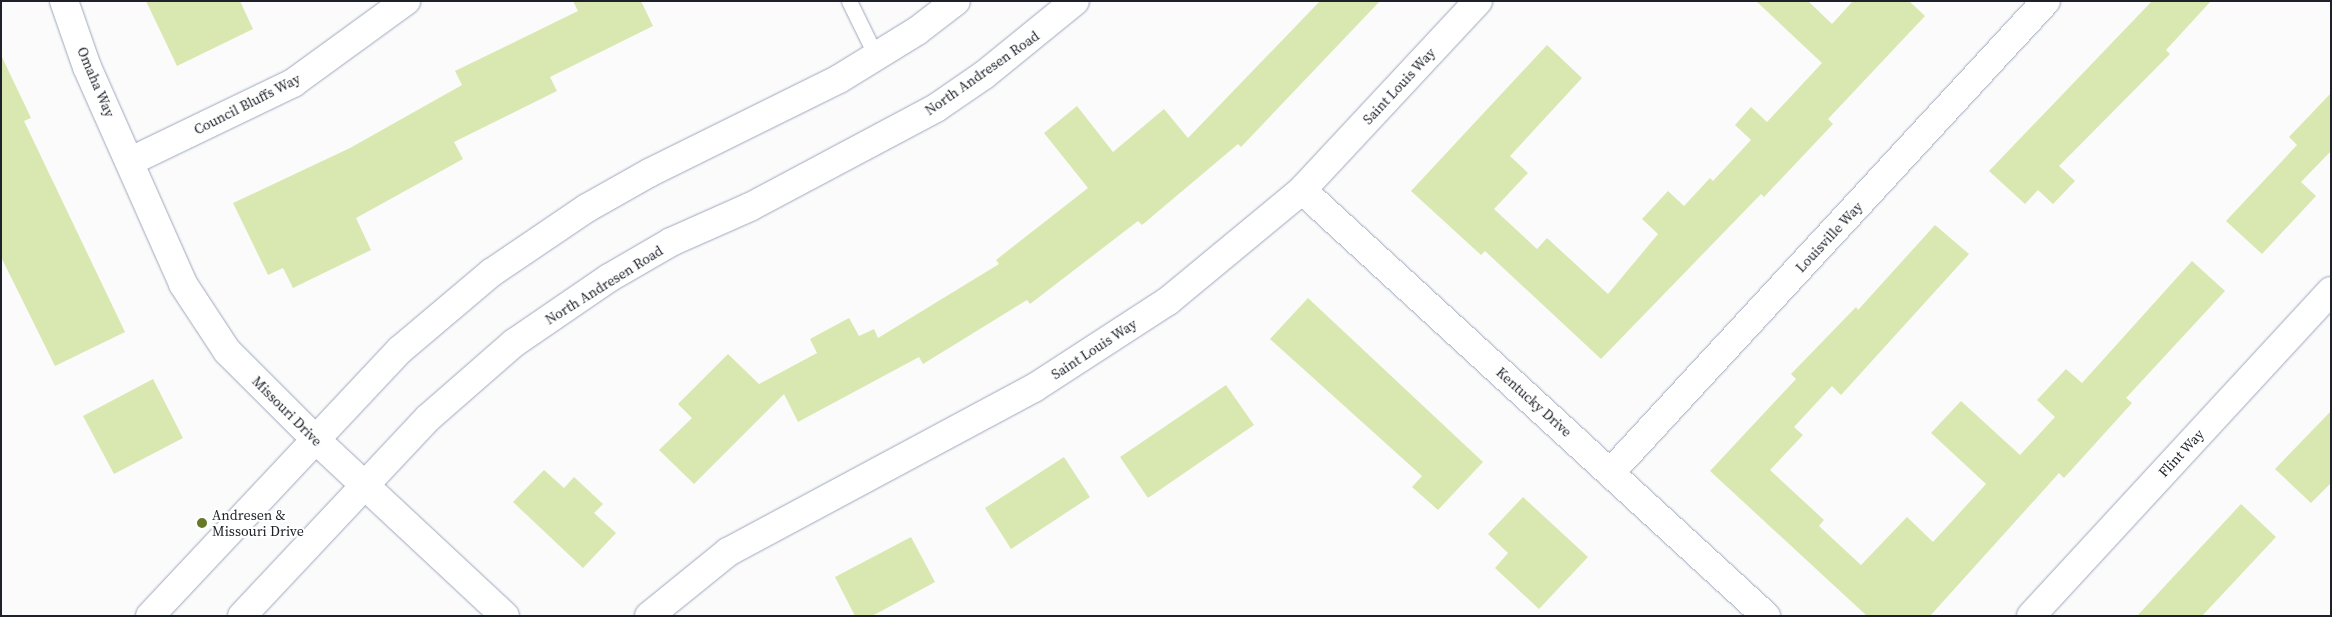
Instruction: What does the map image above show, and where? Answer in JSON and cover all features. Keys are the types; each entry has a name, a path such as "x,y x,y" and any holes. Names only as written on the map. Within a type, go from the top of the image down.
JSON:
{"street":[{"name":"Omaha Way","path":"64,1 87,67 131,161"},
{"name":"Council Bluffs Way","path":"131,161 293,83 406,1"},
{"path":"150,616 314,438 401,349 491,273 587,208 649,173 728,136 876,56 956,1"},
{"name":"North Andresen Road","path":"242,616 363,484 428,418 514,343 671,242 750,207 936,108 992,70 1075,1"},
{"name":"Saint Louis Way","path":"649,616 728,552 1034,388 1168,301 1302,190 1478,1"},
{"name":"Louisville Way","path":"1611,472 2046,1"},
{"name":"Missouri Drive","path":"131,161 182,284 227,350 314,438 504,616"},
{"name":"Kentucky Drive","path":"1302,190 1766,616"},
{"name":"Flint Way","path":"2031,616 2331,291"}],"lane":[{"path":"849,1 876,56"}],"building":[{"path":"146,1 240,1 253,29 177,66"},
{"path":"573,1 641,1 653,26 550,77 557,91 454,142 463,159 356,218 371,250 293,288 283,268 268,275 233,203 350,148 462,85 455,71 578,11"},
{"path":"1320,1 1380,1 1241,147 1238,144 1142,225 1138,221 1030,304 1027,300 923,364 919,357 798,422 784,394 694,484 659,450 692,418 678,404 728,354 759,384 817,353 810,339 849,318 859,336 874,329 878,338 999,264 996,260 1088,188 1044,133 1077,106 1113,152 1164,109 1188,138"},
{"path":"1756,1 1808,1 1832,24 1853,1 1909,1 1925,16 1828,119 1833,124 1764,197 1761,194 1601,359 1485,251 1481,255 1411,191 1547,45 1582,78 1510,156 1528,173 1494,209 1537,249 1547,238 1608,294 1658,234 1642,219 1668,191 1684,206 1710,178 1713,181 1751,140 1735,125 1751,107 1767,122 1822,63"},
{"path":"2152,1 2211,1 2166,50 2170,54 2059,166 2075,181 2053,204 2038,190 2025,204 1989,171"},
{"path":"1,55 31,118 24,121 125,332 55,366 1,257"},
{"path":"2331,93 2331,151 2301,182 2316,196 2262,254 2226,221 2297,145 2289,137"},
{"path":"1935,225 1969,254 1841,395 1832,386 1794,427 1803,435 1770,470 1824,520 1819,526 1861,565 1907,517 1933,542 1986,484 1931,433 1961,401 2020,455 2055,417 2037,400 2066,369 2082,383 2192,261 2225,291 2126,398 2132,403 2064,478 2059,473 1930,616 1867,616 1710,471 1796,379 1791,374 1856,307 1858,310"},
{"path":"1308,298 1483,462 1438,510 1412,487 1422,476 1270,339"},
{"path":"153,379 183,438 114,474 83,416"},
{"path":"1226,385 1254,425 1148,498 1120,457"},
{"path":"2331,411 2331,483 2311,503 2275,469"},
{"path":"1064,457 1090,497 1011,549 985,508"},
{"path":"544,470 564,488 574,477 603,504 594,513 616,533 583,568 513,502"},
{"path":"1523,497 1588,557 1539,609 1495,568 1508,553 1488,534"},
{"path":"2241,504 2276,537 2202,616 2137,616"},
{"path":"911,537 935,582 872,616 855,616 835,577"}],"place":[{"name":"Andresen & Missouri Drive","path":"202,523"}]}
